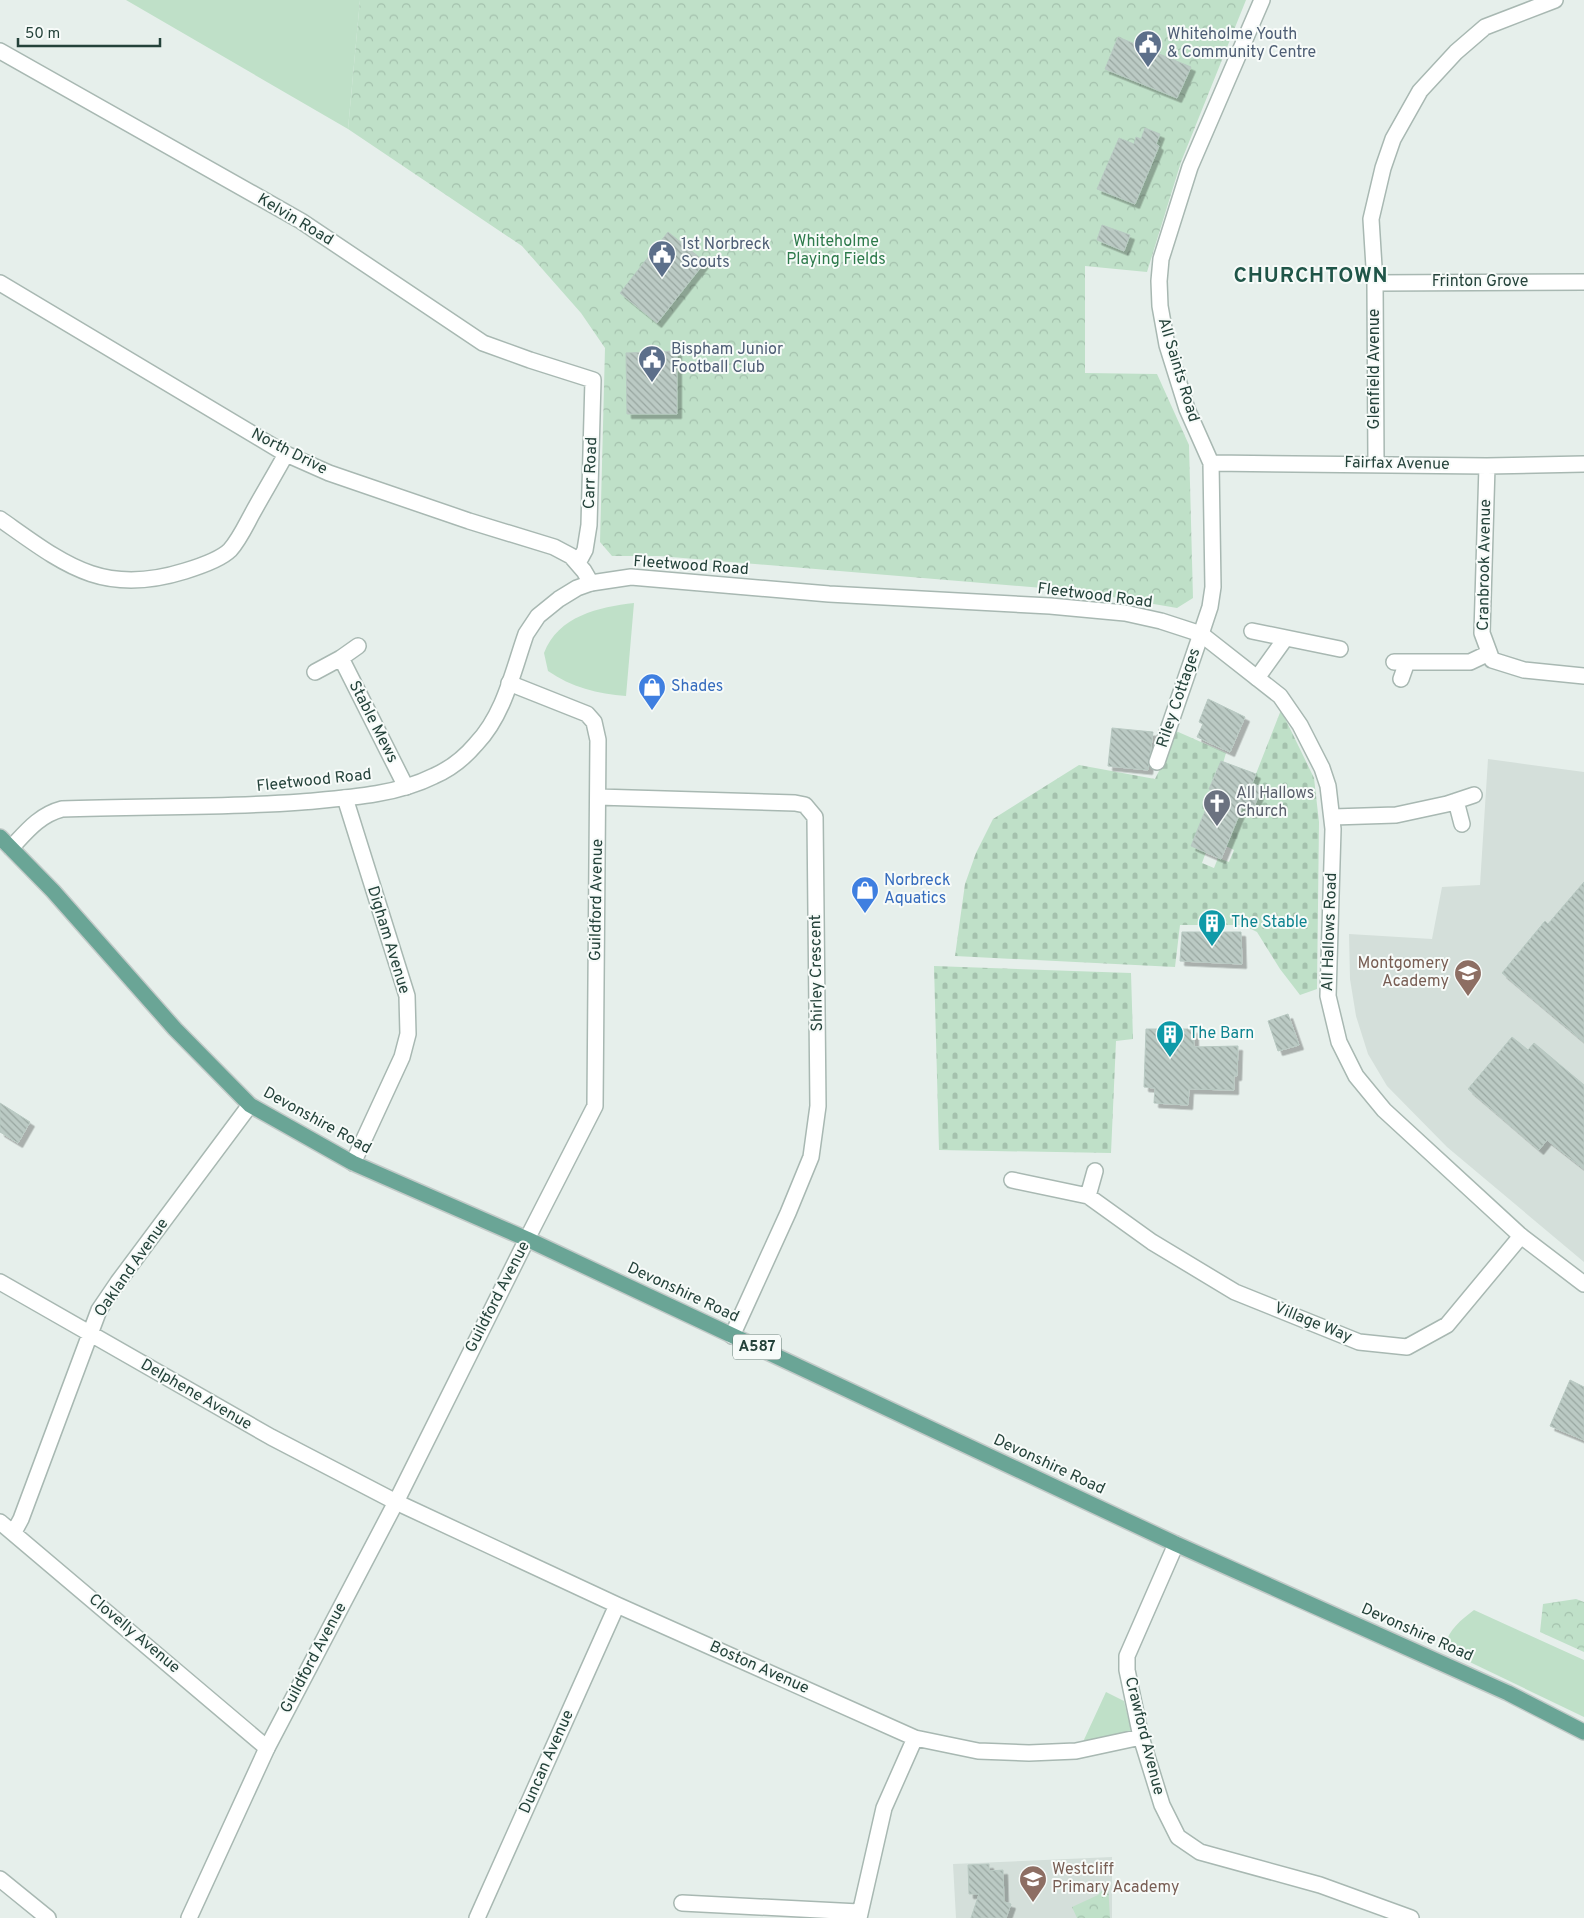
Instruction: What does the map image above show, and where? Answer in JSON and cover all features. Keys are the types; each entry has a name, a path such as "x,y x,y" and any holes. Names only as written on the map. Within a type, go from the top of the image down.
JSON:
{"main road":[{"name":"A587","path":"0,837 11,848"},
{"name":"Devonshire Road","path":"11,848 53,891 175,1029 250,1105 354,1163 527,1239 1176,1544 1508,1693 1584,1732"}],"street":[{"name":"All Saints Road","path":"1201,634 1210,607 1213,587 1210,463 1187,409 1167,345 1160,306 1159,282 1164,250 1190,167 1262,0"},
{"name":"Glenfield Avenue","path":"1376,463 1375,283 1371,219 1383,168 1393,139 1420,91 1456,52 1485,27 1528,5 1555,0"},
{"name":"Kelvin Road","path":"0,51 301,221 483,343 593,380"},
{"name":"Frinton Grove","path":"1375,283 1584,282"},
{"name":"North Drive","path":"0,283 286,454 329,473 469,521 554,547 571,556 591,583"},
{"name":"Carr Road","path":"578,563 585,550 589,525 593,380"},
{"path":"0,519 57,559 87,573 108,579 147,579 172,575 208,562 230,550 246,526 286,454"},
{"name":"Fairfax Avenue","path":"1210,463 1376,463 1487,466 1584,464"},
{"name":"Cranbrook Avenue","path":"1487,466 1482,633 1492,660 1524,670 1584,676"},
{"name":"Fleetwood Road","path":"11,848 40,818 62,809 239,806 345,798 406,787 426,780 445,770 477,743 490,728 500,708 526,634 538,616 577,588 591,583 632,577 829,594 1050,606 1125,614 1161,621 1201,634"},
{"path":"1252,631 1340,649"},
{"name":"All Hallows Road","path":"1201,634 1280,696 1300,724 1322,768 1328,786 1333,817 1328,996 1339,1042 1356,1076 1384,1110 1521,1236 1584,1284"},
{"name":"Riley Cottages","path":"1157,762 1201,634"},
{"path":"1257,678 1285,638"},
{"path":"314,672 341,658 358,646"},
{"path":"1401,679 1400,662 1470,662 1489,652"},
{"name":"Stable Mews","path":"341,658 406,787"},
{"name":"Guildford Avenue","path":"189,1918 267,1748 396,1502 595,1106 598,740 594,722 587,714 509,683"},
{"path":"1333,817 1396,815 1474,795"},
{"name":"Shirley Crescent","path":"598,797 795,803 805,805 815,817 818,1106 810,1157 788,1213 732,1336"},
{"name":"Digham Avenue","path":"345,798 407,996 408,1034 402,1057 354,1163"},
{"path":"1456,801 1462,824"},
{"name":"Oakland Avenue","path":"14,1532 21,1519 99,1310 250,1105"},
{"path":"1088,1196 1095,1171"},
{"name":"Village Way","path":"1012,1180 1088,1196 1152,1242 1236,1292 1359,1342 1407,1348 1447,1325 1521,1236"},
{"name":"Delphene Avenue","path":"0,1282 271,1438 396,1502"},
{"name":"Boston Avenue","path":"396,1502 617,1605 915,1738 978,1751 1029,1753 1076,1750 1141,1737"},
{"name":"Clovelly Avenue","path":"0,1522 267,1748"},
{"name":"Crawford Avenue","path":"1176,1544 1127,1656 1127,1670 1141,1737 1162,1805 1178,1837 1200,1852 1320,1885 1411,1918"},
{"name":"Duncan Avenue","path":"477,1918 617,1605"},
{"path":"682,1903 859,1915 884,1808 915,1738"},
{"path":"0,1879 48,1918"}],"shaded area":[{"name":"Montgomery Academy","path":"1488,759 1584,772 1584,1262 1447,1147 1387,1086 1368,1054 1356,1016 1350,979 1349,934 1432,939 1442,887 1480,885"},
{"name":"Westcliff Primary Academy","path":"1112,1857 1112,1918 956,1918 953,1864"}],"green space":[{"path":"126,0 360,0 348,129"},
{"name":"Whiteholme Playing Fields","path":"360,0 1246,0 1181,162 1147,272 1085,266 1085,373 1157,374 1189,445 1193,598 1177,608 1078,591 659,556 612,556 600,542 605,348 581,313 522,246 348,129"},
{"path":"634,603 626,696 605,694 585,689 548,671 544,653 550,640 569,622 607,607"},
{"path":"1281,710 1314,778 1319,822 1317,989 1300,995 1280,969 1257,932 1243,925 1180,925 1175,967 955,956 965,884 976,853 993,819 1079,765 1155,779 1172,745 1176,731 1226,753 1221,770 1217,769 1209,789 1213,791 1191,846 1206,852 1202,863 1214,868 1218,858 1229,862 1234,850 1226,846 1244,803 1254,807 1262,788 1252,784"},
{"path":"934,966 1131,973 1133,1039 1116,1041 1111,1153 939,1150"},
{"path":"1576,1599 1584,1602 1584,1652 1540,1632 1543,1604"},
{"path":"1474,1610 1584,1660 1584,1717 1451,1653 1445,1646 1449,1635 1460,1621"},
{"path":"1106,1692 1124,1701 1131,1730 1128,1734 1082,1744"},
{"path":"1108,1884 1110,1918 1077,1918 1072,1907 1098,1895"}],"building":[{"name":"Whiteholme Youth & Community Centre","path":"1118,37 1191,67 1177,98 1105,69"},
{"path":"1145,128 1160,134 1156,144 1159,146 1135,204 1097,189 1119,138 1134,144 1136,137 1141,139"},
{"path":"1102,225 1130,235 1124,251 1097,240"},
{"name":"1st Norbreck Scouts","path":"668,232 705,262 657,323 620,293"},
{"name":"Bispham Junior Football Club","path":"677,351 677,414 627,414 626,353"},
{"path":"1208,699 1245,717 1230,752 1197,737 1203,724 1199,722"},
{"path":"1112,728 1153,732 1148,770 1108,766"},
{"name":"All Hallows Church","path":"1221,761 1256,774 1252,784 1262,787 1254,807 1244,803 1221,859 1191,846 1213,791 1209,789"},
{"path":"1584,882 1584,1042 1502,973 1545,921 1548,924"},
{"name":"The Stable","path":"1182,932 1241,932 1242,964 1180,961"},
{"path":"1288,1014 1299,1045 1278,1051 1268,1021"},
{"name":"The Barn","path":"1146,1029 1194,1029 1194,1047 1238,1046 1237,1076 1234,1076 1234,1090 1189,1089 1188,1105 1154,1103 1155,1088 1144,1087"},
{"path":"1512,1037 1528,1050 1534,1043 1584,1085 1584,1169 1547,1140 1539,1150 1468,1089"},
{"path":"0,1103 30,1122 18,1143 0,1132"},
{"path":"1570,1380 1584,1387 1584,1440 1550,1426"},
{"path":"989,1864 989,1871 1003,1870 1004,1902 1011,1904 1006,1918 971,1918 979,1894 969,1894 968,1865"}],"place":[{"name":"Whiteholme Youth & Community Centre","path":"1148,68"},
{"name":"1st Norbreck Scouts","path":"662,278"},
{"name":"Bispham Junior Football Club","path":"652,383"},
{"name":"Shades","path":"652,711"},
{"name":"All Hallows Church","path":"1217,827"},
{"name":"Norbreck Aquatics","path":"865,914"},
{"name":"The Stable","path":"1212,947"},
{"name":"Montgomery Academy","path":"1468,997"},
{"name":"The Barn","path":"1170,1058"},
{"name":"Westcliff Primary Academy","path":"1033,1903"}],"district":[{"name":"CHURCHTOWN","path":"1311,276"}]}
